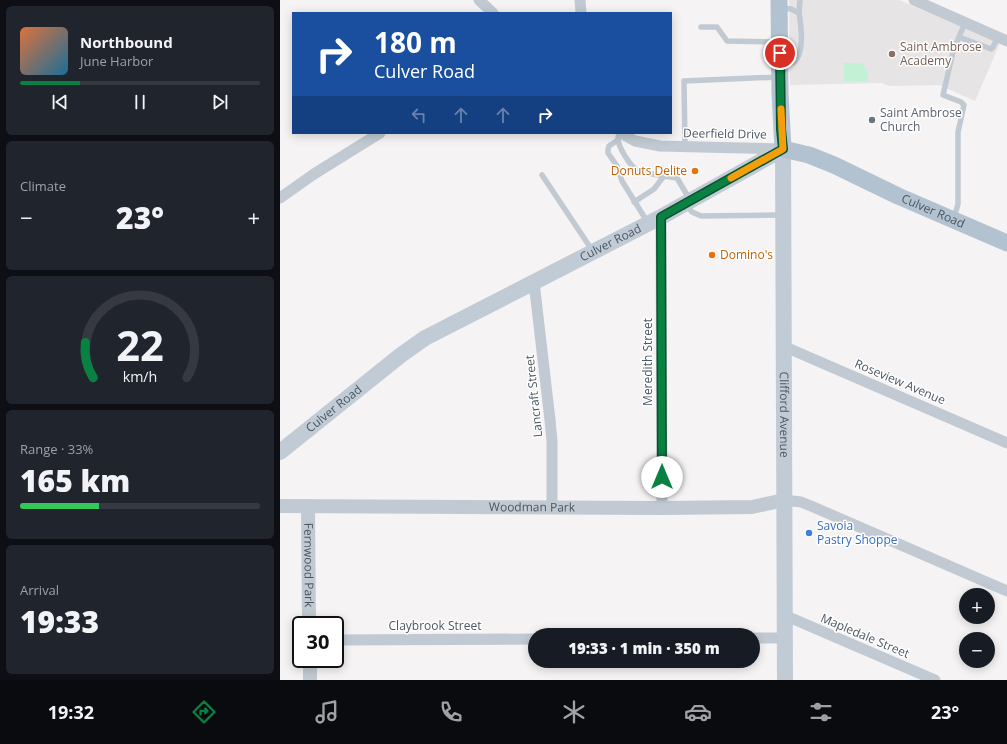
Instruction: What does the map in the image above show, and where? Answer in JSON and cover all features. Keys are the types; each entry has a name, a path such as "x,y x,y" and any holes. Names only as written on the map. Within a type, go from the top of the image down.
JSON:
{"main road":[{"path":"779,4 781,129 783,149"},
{"name":"Culver Road","path":"280,452 414,345 654,220 783,149 810,155 1007,243"},
{"name":"Clifford Avenue","path":"783,149 785,680"}],"street":[{"path":"479,0 492,12"},
{"path":"580,0 580,12"},
{"path":"914,0 1002,39"},
{"path":"280,198 314,174 378,134"},
{"name":"Deerfield Drive","path":"620,135 648,144 685,147 783,149"},
{"name":"Meredith Street","path":"654,220 662,508"},
{"name":"Lancraft Street","path":"534,282 552,441 552,508"},
{"name":"Roseview Avenue","path":"783,346 1007,443"},
{"path":"784,500 801,502 811,506 1007,591"},
{"name":"Woodman Park","path":"280,506 552,508 752,507 784,500"},
{"name":"Fernwood Park","path":"308,506 309,616"},
{"name":"Mapledale Street","path":"784,615 935,680"},
{"path":"760,638 784,638"},
{"name":"Claybrook Street","path":"344,640 528,639"},
{"path":"310,668 310,680"}],"lane":[{"path":"685,147 684,81 780,71 793,63 797,59 800,52 800,0"},
{"path":"779,4 799,13"},
{"path":"953,220 958,204 958,132 964,105 961,102 943,95 954,52 965,22"},
{"path":"701,27 717,27 727,41 780,42"},
{"path":"960,37 991,49 1002,39"},
{"path":"620,135 620,147 633,167 639,171 677,178 692,212 700,216 783,215"},
{"path":"620,135 609,146 608,153 617,166 622,181 634,202 654,220"},
{"path":"542,175 593,252"},
{"path":"634,202 654,189 664,176"}],"shaded area":[{"name":"Saint Ambrose Academy","path":"789,0 899,0 1000,43 975,101 939,85 889,86 882,83 790,85"}],"green space":[{"path":"844,63 861,63 868,72 868,81 844,81"}],"slow traffic":[{"path":"731,178 783,149 781,109"}],"place":[{"name":"Saint Ambrose Academy","path":"892,54"},
{"name":"Saint Ambrose Church","path":"872,120"},
{"name":"Donuts Delite","path":"695,171"},
{"name":"Domino's","path":"712,255"},
{"name":"Savoia Pastry Shoppe","path":"809,533"}],"route":[{"path":"662,477 661,217 783,149 781,129 780,53"}]}
